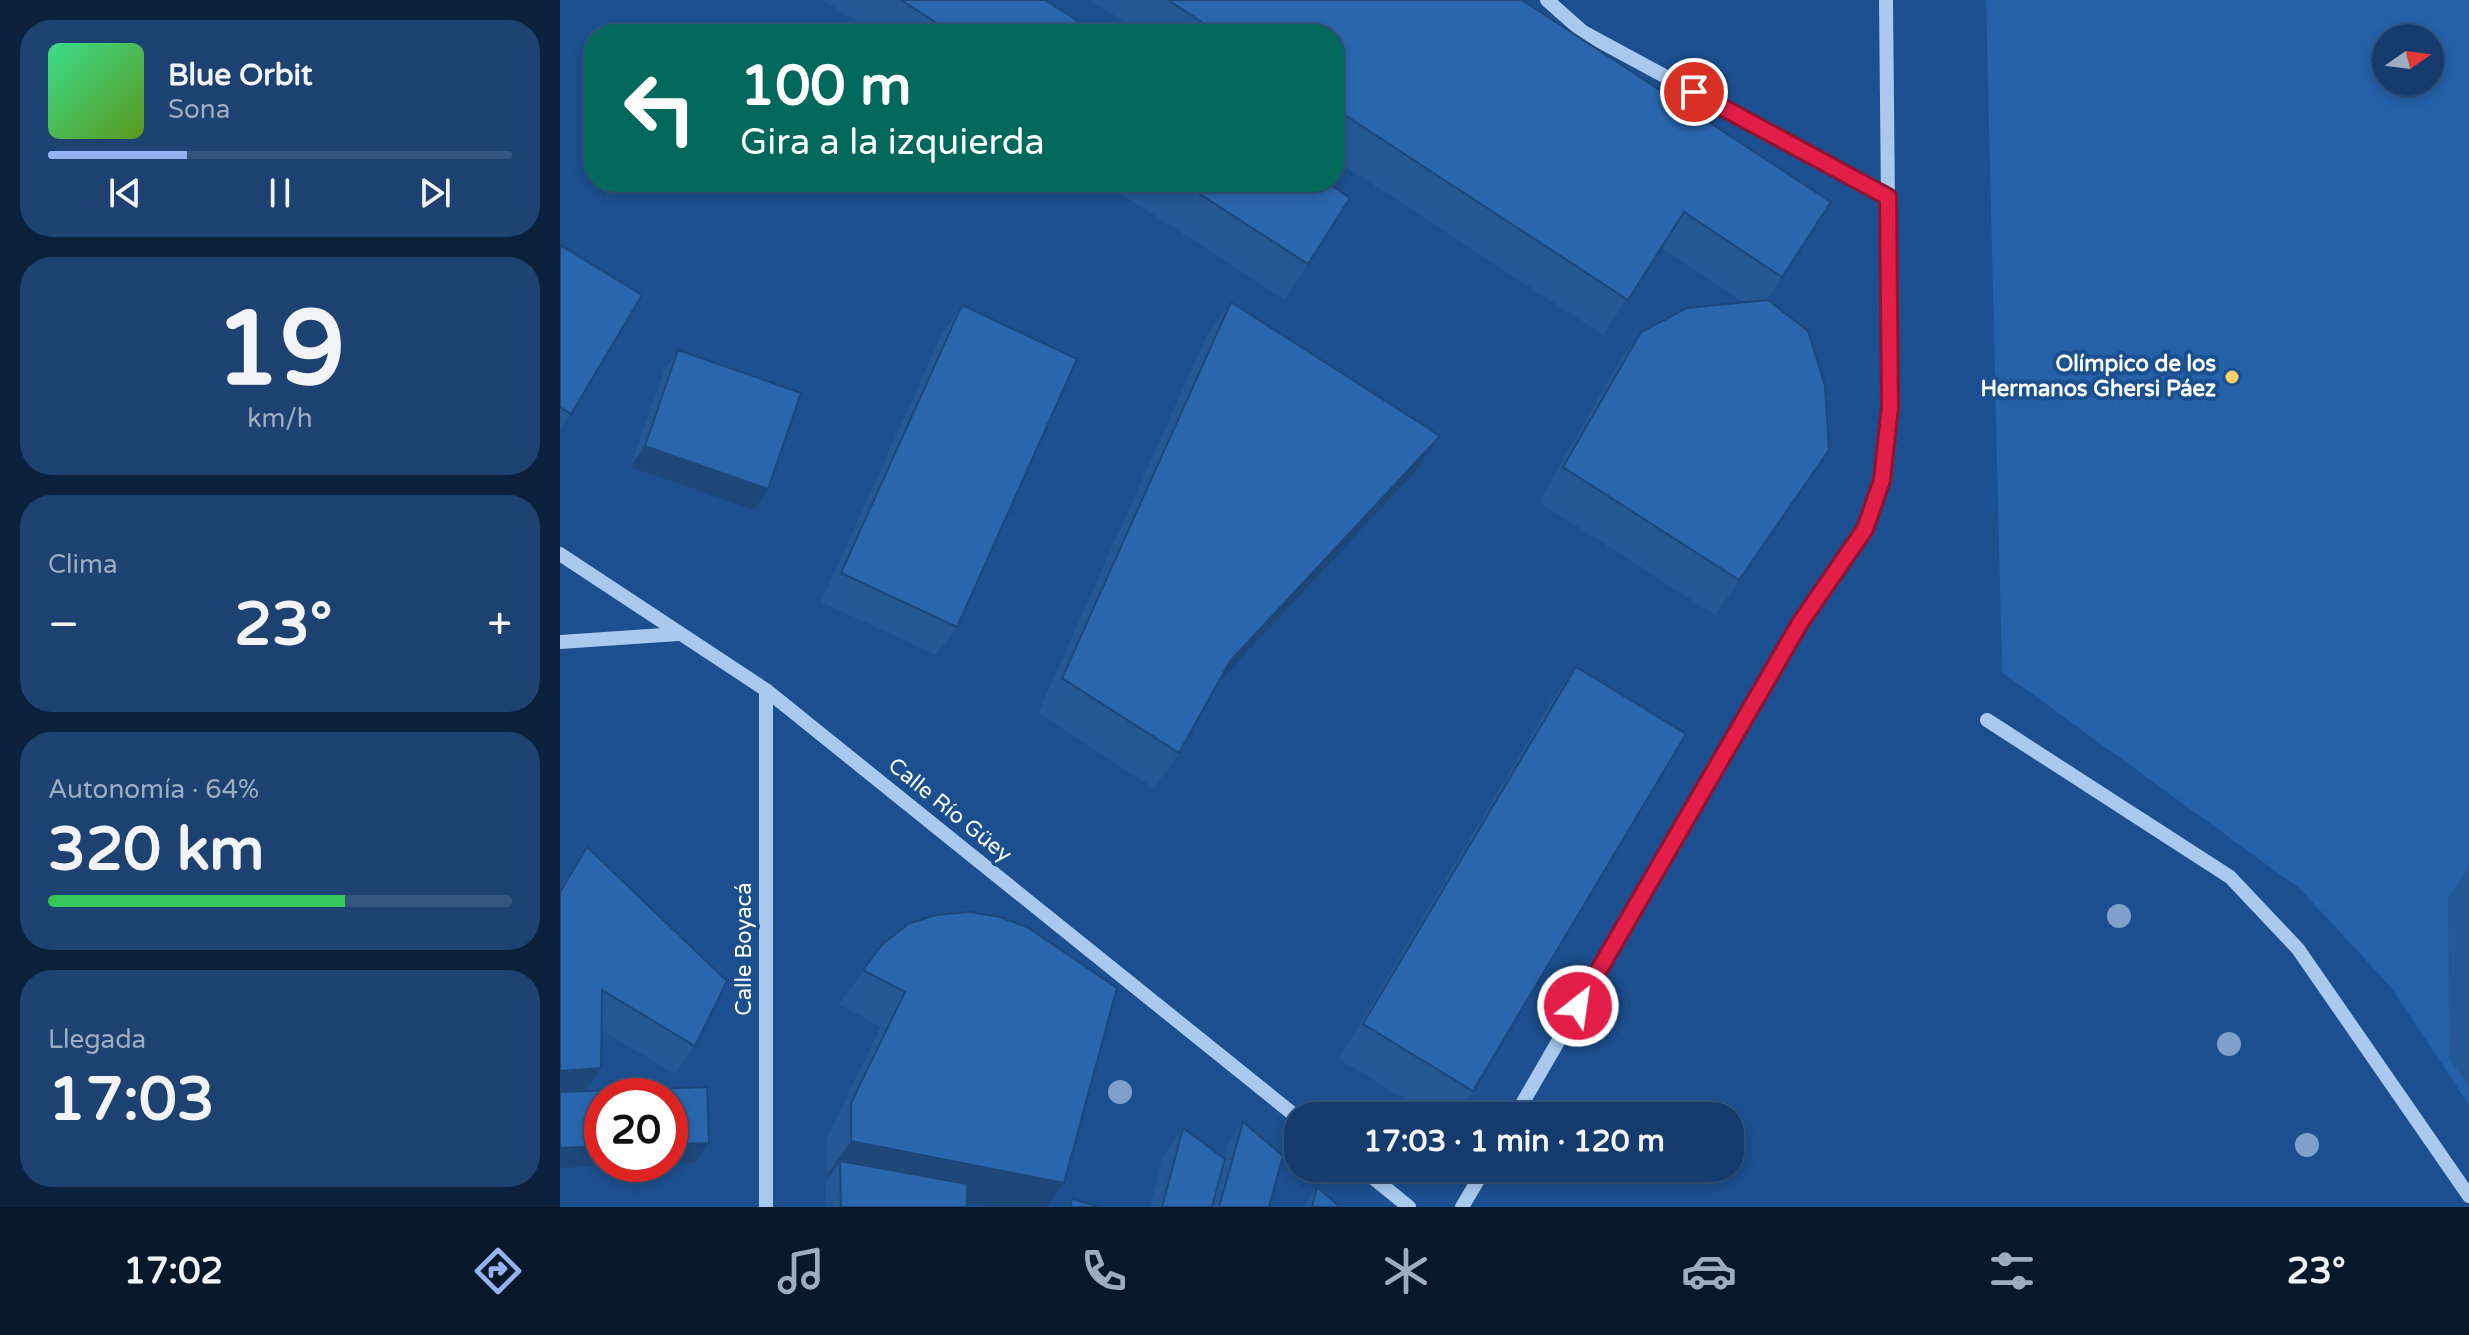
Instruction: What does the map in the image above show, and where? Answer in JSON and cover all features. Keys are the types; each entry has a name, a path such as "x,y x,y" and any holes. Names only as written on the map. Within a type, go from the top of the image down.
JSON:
{"street":[{"path":"1547,0 1583,32 1888,197"},
{"path":"1523,1102 1800,623 1865,529 1882,480 1890,407 1886,0"},
{"name":"Calle Río Güey","path":"560,554 766,690 1284,1107"},
{"path":"560,642 679,634"},
{"name":"Calle Boyacá","path":"766,690 766,1207"},
{"path":"1987,720 2230,877 2298,949 2469,1196"},
{"path":"1378,1182 1409,1207"},
{"path":"1462,1207 1477,1182"}],"shaded area":[{"name":"Olímpico de los Hermanos Ghersi Páez","path":"1986,0 2469,0 2469,1105 2390,986 2300,889 2002,672"}],"building":[{"path":"901,0 1045,0 1082,24 938,24"},
{"path":"1168,0 1522,0 1831,202 1782,277 1684,212 1628,300 1344,115 1344,24 1205,24"},
{"path":"1196,192 1341,192 1350,198 1308,264"},
{"path":"560,245 642,295 571,414 560,407"},
{"path":"1768,300 1808,331 1825,385 1829,450 1739,580 1563,467 1641,332 1687,308"},
{"path":"1231,302 1440,436 1230,661 1179,753 1062,678"},
{"path":"962,305 1077,359 957,627 841,573"},
{"path":"678,350 801,393 768,489 645,446"},
{"path":"1576,667 1686,734 1473,1091 1363,1024"},
{"path":"587,847 727,981 695,1046 602,990 601,1068 560,1071 560,892"},
{"path":"970,912 1000,917 1027,927 1117,988 1064,1183 851,1141 851,1103 905,992 863,970 883,944 908,924 936,915"},
{"path":"707,1087 709,1143 688,1144 688,1088"},
{"path":"584,1091 584,1147 560,1148 560,1092"},
{"path":"1243,1122 1283,1156 1269,1207 1219,1207"},
{"path":"1183,1128 1225,1159 1212,1207 1162,1207"},
{"path":"840,1161 967,1184 967,1207 841,1207"},
{"path":"1317,1187 1340,1207 1312,1207"},
{"path":"1072,1199 1100,1207 1070,1207"}],"place":[{"name":"Olímpico de los Hermanos Ghersi Páez","path":"2232,377"}],"route":[{"path":"1578,1006 1800,623 1865,529 1882,480 1890,407 1888,197 1694,92"}]}
